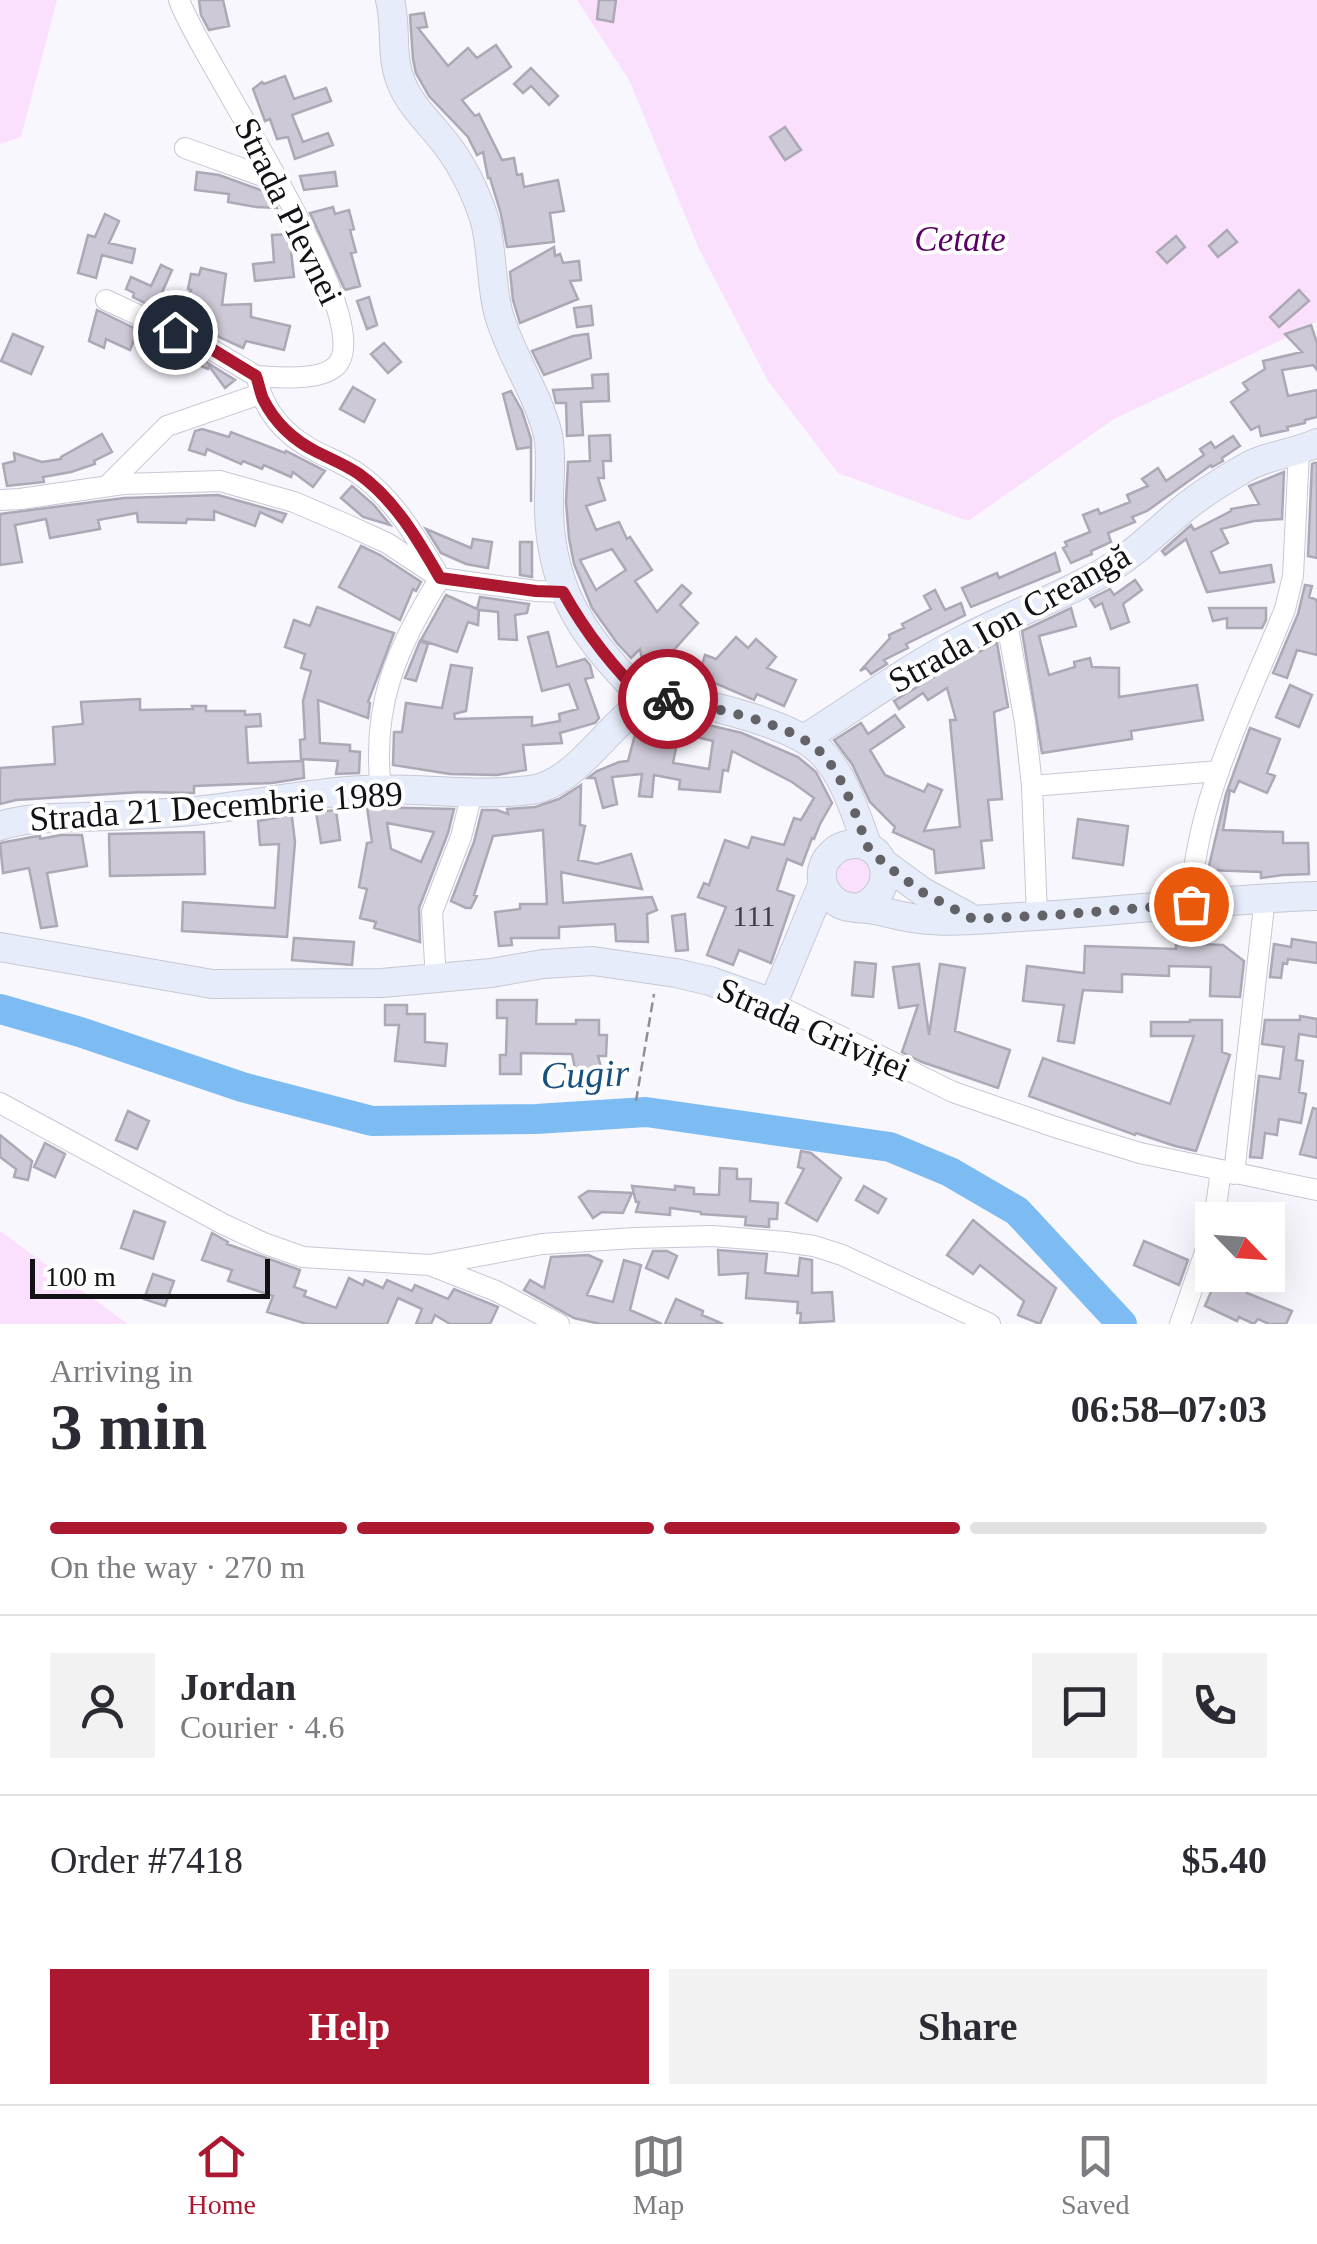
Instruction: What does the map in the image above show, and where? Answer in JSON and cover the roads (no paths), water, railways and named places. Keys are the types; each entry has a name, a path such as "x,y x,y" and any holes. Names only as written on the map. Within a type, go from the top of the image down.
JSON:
{"main road":[{"path":"390,0 395,64 402,85 459,162 486,223 490,273 500,316 532,389 548,438 551,545 563,592 589,636 648,701 660,698 770,724 804,738 822,753 834,769 885,871 882,890 869,903 805,925"},
{"name":"Strada Ion Creangă","path":"804,738 921,662 1107,570 1242,469 1308,447"},
{"name":"Strada 21 Decembrie 1989","path":"0,826 41,819 192,812 381,789 472,793 543,789 572,771 634,709 648,701"},
{"path":"773,1003 822,883 824,863 838,848 858,844 922,892 973,919"},
{"path":"822,883 830,897 852,906 922,920 1317,896"},
{"name":"Strada Griviței","path":"0,948 212,984 436,980 543,964 593,961 710,982 773,1003"}],"street":[{"name":"Strada Plevnei","path":"180,0 322,268 344,333 340,362 330,371 258,385"},
{"path":"185,148 278,182"},
{"path":"106,300 210,348 258,385 276,422 289,435 360,474 388,501 413,532 440,578"},
{"path":"107,486 167,426 258,385"},
{"path":"1191,904 1209,800 1284,609 1293,576 1308,447"},
{"path":"0,500 151,482 220,481 294,502 358,529 440,578 563,592"},
{"path":"381,789 384,703 391,672 440,578"},
{"path":"1006,618 1032,786 1037,916"},
{"path":"1032,786 1219,770"},
{"path":"436,980 432,912 461,837 472,793"},
{"path":"1219,1202 1228,1173 1266,898"},
{"name":"Strada Griviței","path":"773,1003 953,1092 1109,1144 1317,1190"},
{"path":"0,1102 223,1224 303,1256 430,1265 542,1244 713,1236 786,1242 842,1256 981,1322"},
{"path":"1275,1182 1317,1208"},
{"path":"430,1265 559,1324"},
{"path":"1180,1324 1195,1281"}],"waterway":[{"name":"Cugir","path":"0,1009 242,1087 372,1121 536,1119 646,1112 890,1147 950,1172 1017,1211 1122,1324"}],"park label":[{"name":"Cetate","path":"960,239"}]}
